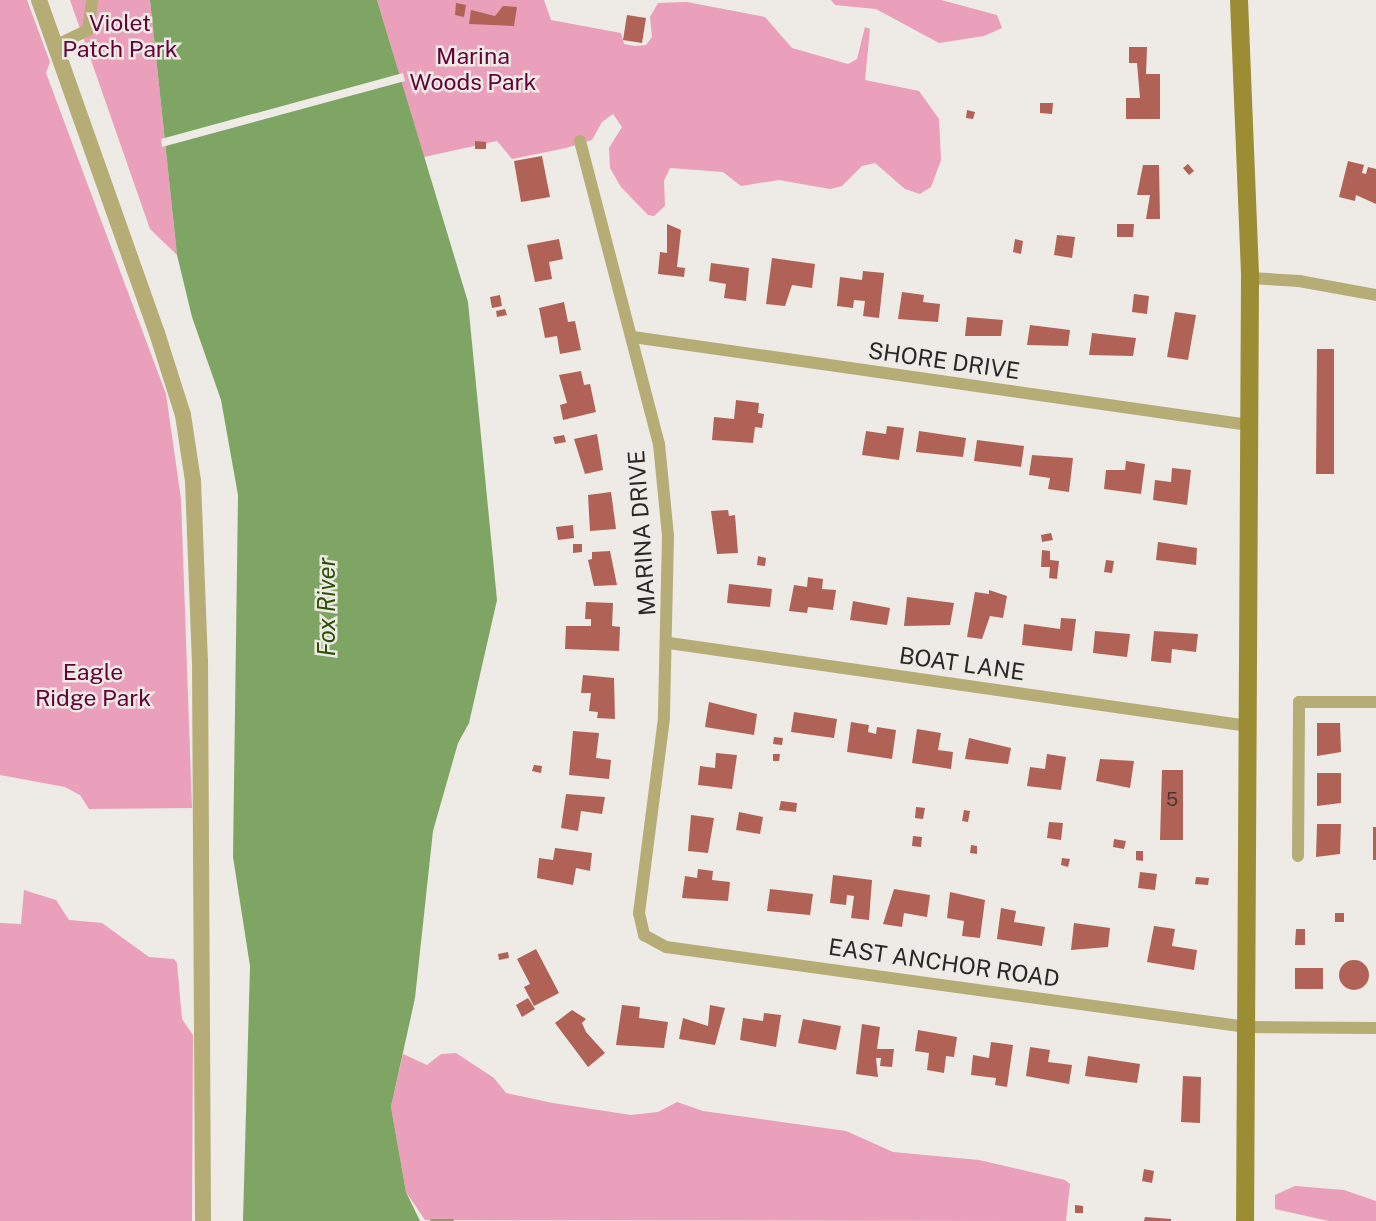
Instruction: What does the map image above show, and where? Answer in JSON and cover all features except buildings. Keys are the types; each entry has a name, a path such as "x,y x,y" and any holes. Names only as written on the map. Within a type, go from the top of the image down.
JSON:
{"main road":[{"path":"1239,0 1250,278 1245,1221"}],"street":[{"path":"39,0 183,415 193,481 200,662 203,1221"},
{"path":"55,47 88,30 93,19 92,0"},
{"name":"MARINA DRIVE","path":"580,141 659,443 668,536 669,643 640,931"},
{"path":"1250,278 1299,281 1376,295"},
{"name":"SHORE DRIVE","path":"633,337 1249,425"},
{"name":"BOAT LANE","path":"669,643 1248,726"},
{"path":"1298,856 1299,702 1376,702"},
{"name":"EAST ANCHOR ROAD","path":"640,931 649,940 666,947 1247,1027 1376,1028"}],"green space":[{"name":"Eagle Ridge Park","path":"0,0 27,0 50,62 46,73 166,394 181,499 192,808 89,809 80,795 65,787 0,775"},
{"name":"Violet Patch Park","path":"70,0 150,0 177,255 150,229"},
{"name":"Marina Woods Park","path":"377,0 544,0 551,20 621,33 624,44 635,46 646,45 652,37 650,17 658,3 687,2 765,17 792,48 848,64 857,59 865,27 870,29 865,80 919,91 939,119 941,160 931,187 920,194 905,189 875,163 862,166 842,186 830,189 779,180 741,186 723,172 670,168 664,181 665,206 654,216 648,215 621,187 610,168 609,148 622,127 613,114 602,122 592,140 566,148 512,159 497,141 424,157"},
{"path":"831,0 941,0 997,15 1002,28 984,36 939,43 876,9 835,5"},
{"path":"24,890 56,900 69,920 102,923 149,957 174,959 177,963 182,1019 193,1035 192,1221 0,1221 0,923 21,924"},
{"path":"456,1053 494,1078 506,1093 553,1103 631,1115 658,1112 677,1102 703,1111 846,1131 893,1152 979,1160 1065,1180 1070,1184 1066,1221 425,1220 406,1192 391,1107 403,1054 427,1065 441,1054"},
{"path":"1295,1186 1344,1190 1376,1201 1376,1221 1329,1221 1275,1209 1275,1195"}],"water":[{"name":"Fox River","path":"150,0 377,0 468,302 497,600 469,723 458,743 433,831 415,998 391,1107 406,1192 420,1221 243,1221 250,966 233,857 238,495 221,400 192,317 177,255"}],"pier":[{"path":"403,73 405,81 162,147 161,139"}],"waterway":[{"path":"432,1221 452,1221"}]}
